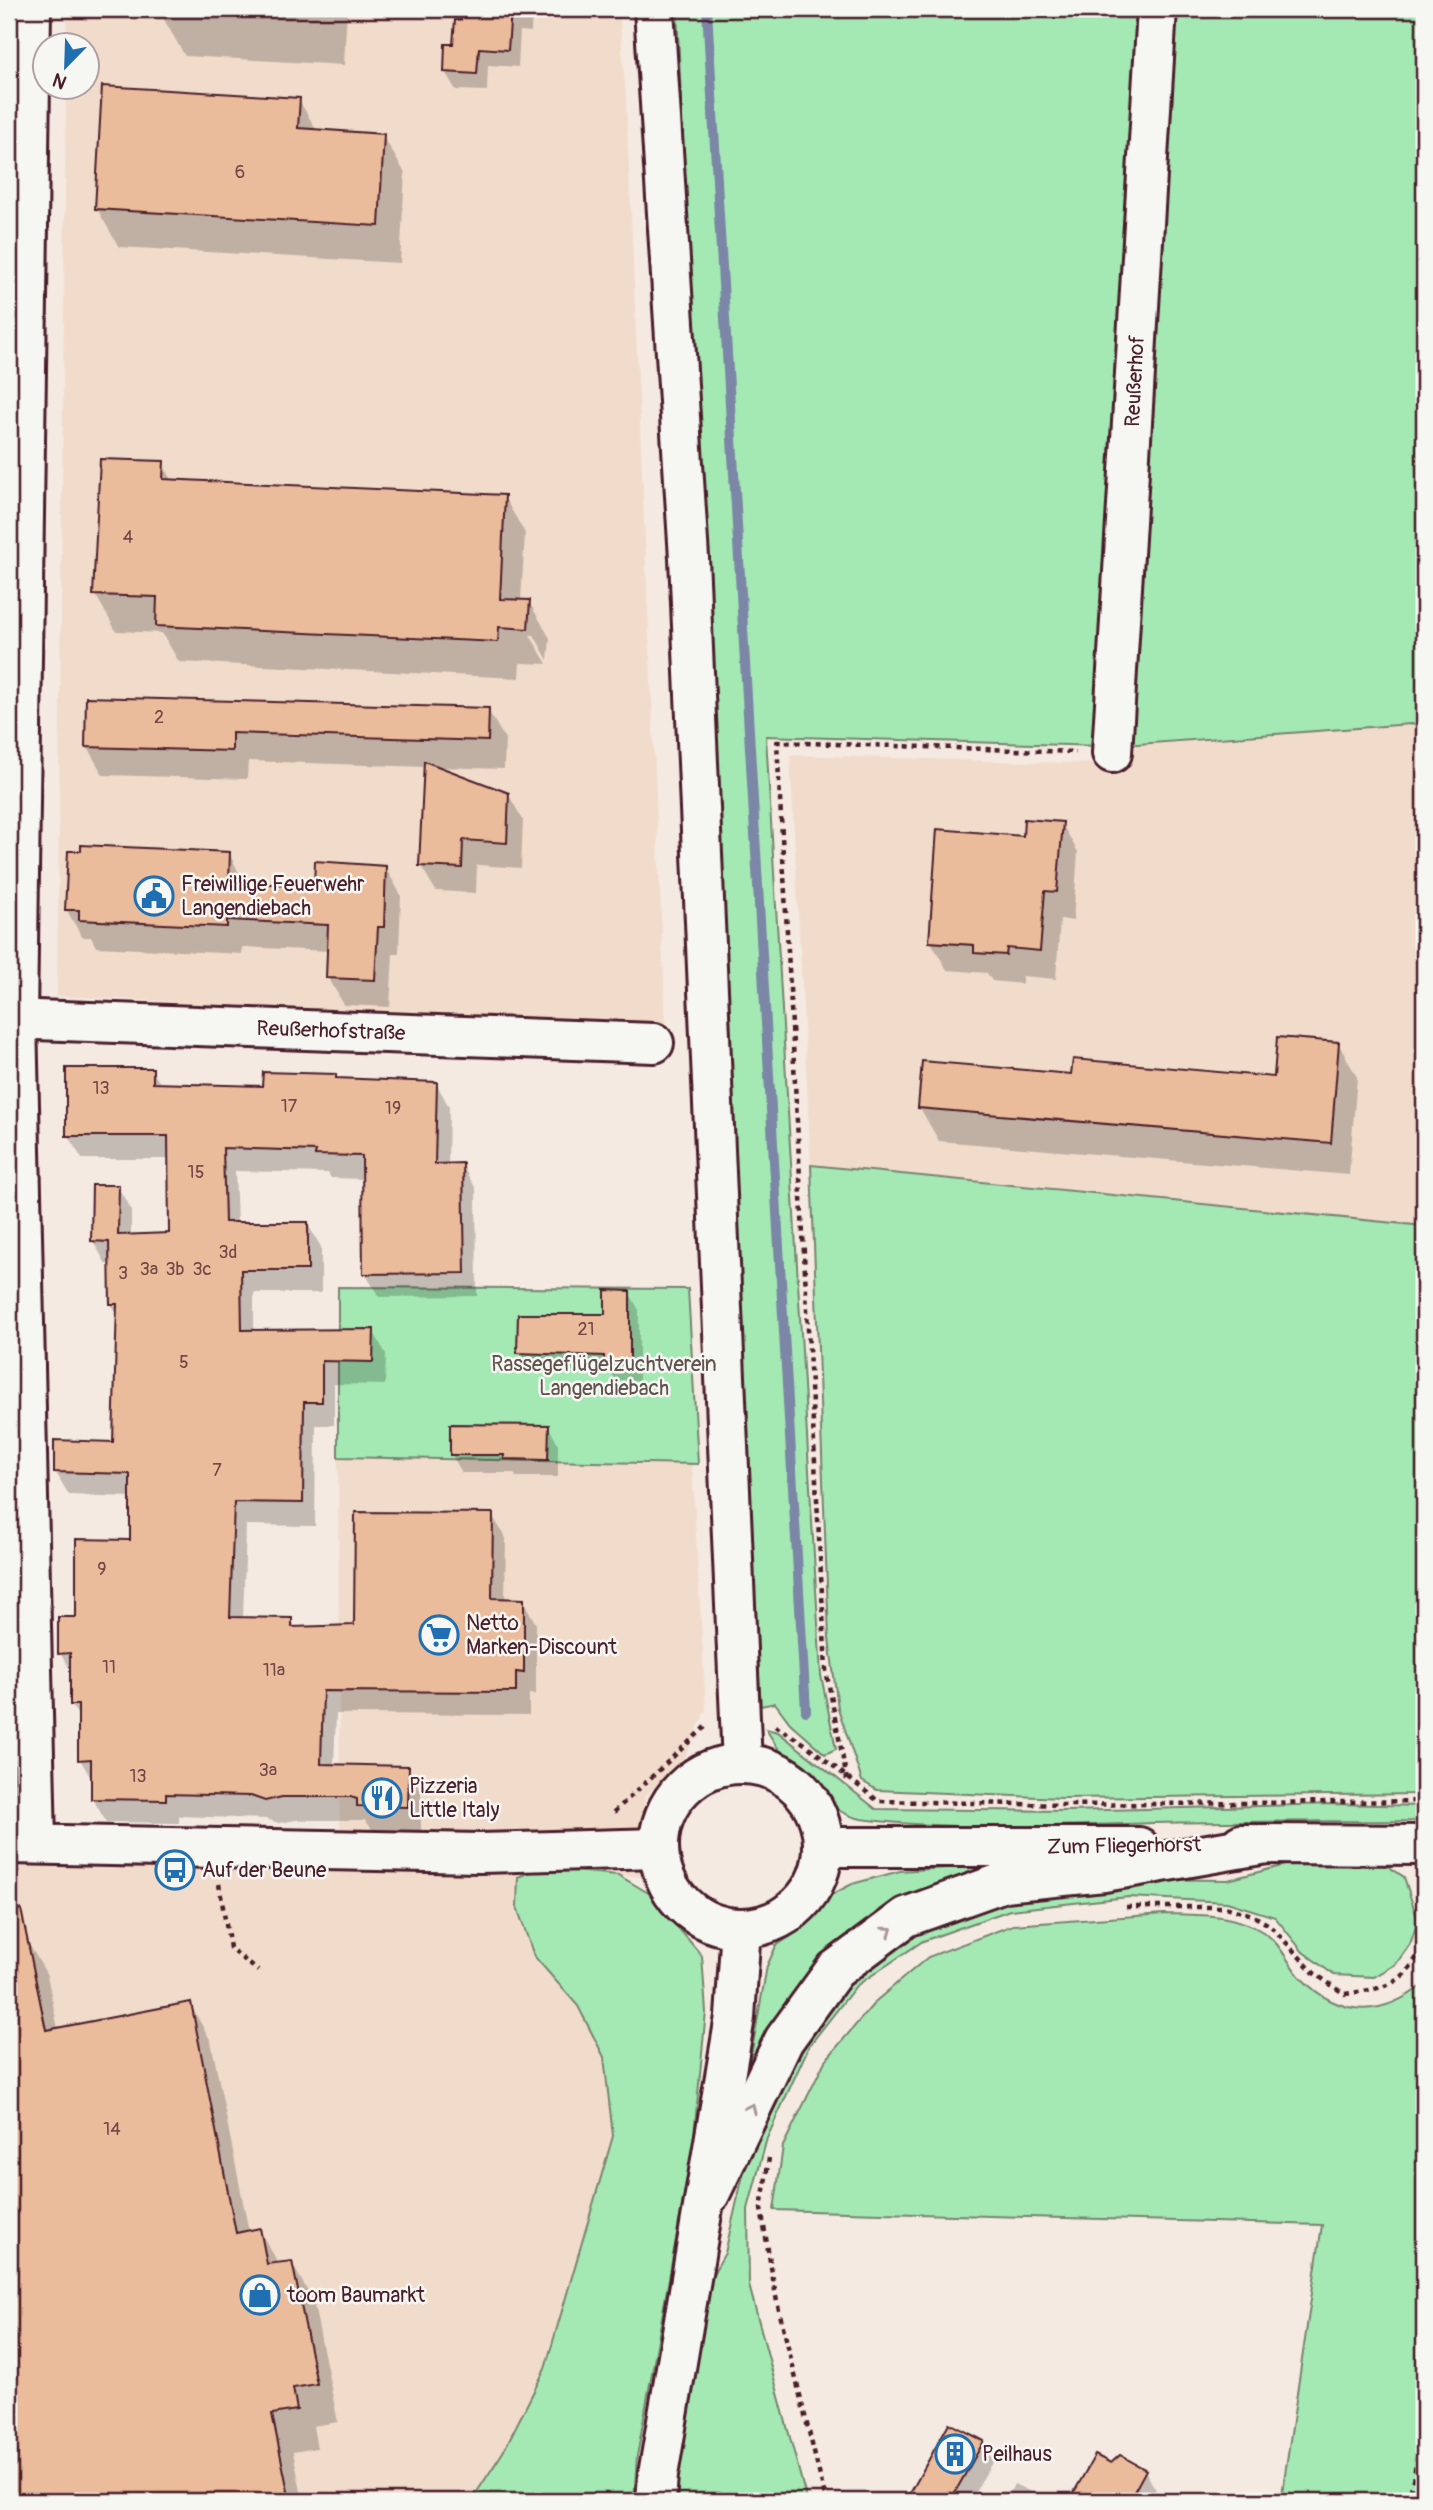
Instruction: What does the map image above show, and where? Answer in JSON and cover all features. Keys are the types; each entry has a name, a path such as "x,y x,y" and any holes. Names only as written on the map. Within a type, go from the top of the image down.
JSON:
{"street":[{"path":"31,9 13,1019 22,1843 480,1853 658,1848"},
{"path":"654,9 689,558 742,1764"},
{"name":"Reußerhof","path":"1112,753 1157,9"},
{"name":"Reußerhofstraße","path":"13,1019 654,1043"},
{"path":"742,1764 768,1768 790,1780 808,1798 820,1821 824,1847 819,1872 808,1895 789,1913 767,1924 741,1928 716,1925 694,1913 675,1896 663,1873 658,1848 662,1822 674,1798 692,1779 716,1767 742,1764"},
{"path":"701,2214 784,2040 835,1970 906,1917 1004,1882 1104,1872 1266,1844"},
{"name":"Zum Fliegerhorst","path":"824,1847 1424,1845"},
{"path":"656,2501 658,2474 735,2017 741,1928"}],"path":[{"path":"847,1780 826,1670 777,742 1112,753"},
{"path":"599,1850 603,1822 653,1779 682,1746 705,1727 740,1723 769,1722 805,1744 847,1780 878,1801 1066,1805 1424,1801"},
{"path":"213,1848 230,1948 258,1971"},
{"path":"1115,1908 1163,1905 1225,1907 1252,1915 1271,1926 1315,1974 1345,1993 1387,1988 1414,1966 1424,1942"},
{"path":"769,2155 761,2209 777,2302 826,2501"},
{"path":"1409,2501 1424,2422"}],"shaded area":[{"path":"67,9 619,9 626,97 666,1028 57,996 66,102 102,102 102,32 66,32"},
{"path":"1424,723 1424,1226 811,1165 790,755 1110,764 1125,745"},
{"path":"338,1457 692,1464 706,1709 686,1755 645,1797 641,1877 540,1868 534,1956 578,2006 604,2057 613,2136 545,2369 503,2452 471,2501 9,2501 9,1865 340,1851"}],"green space":[{"path":"677,9 1153,9 1101,746 766,736 821,1675 836,1749 825,1754 790,1723 775,1703 761,1706 734,1306"},
{"path":"1165,9 1424,9 1424,723 1125,745"},
{"path":"811,1165 1424,1226 1424,1794 1063,1798 877,1790 862,1781 838,1708 829,1638"},
{"name":"Rassegeflügelzuchtverein Langendiebach","path":"338,1287 688,1289 698,1464 338,1457"},
{"path":"766,1729 778,1732 876,1809 1068,1811 1333,1804 1424,1806 1424,1821 1007,1827 861,1819 846,1814 819,1796 794,1770"},
{"path":"1293,1863 1383,1863 1404,1877 1418,1921 1410,1944 1396,1964 1374,1977 1334,1975 1303,1952 1275,1917 1227,1902 1128,1897 1010,1910 923,1941 856,1986 809,2046 767,2138 748,2209 749,2285 807,2501 671,2501 706,2286 725,2253 752,2136 842,1976 909,1924 1003,1889 1124,1879 1228,1880"},
{"path":"1007,1864 905,1907 756,2071 749,2067 767,1966 776,1946 797,1932 831,1895 852,1884 900,1871"},
{"path":"540,1868 618,1875 650,1894 702,1956 706,2012 693,2145 637,2456 634,2501 471,2501 503,2452 545,2369 613,2136 604,2057 578,2006 534,1956 517,1907 518,1877"},
{"path":"1164,1914 1227,1918 1263,1932 1275,1942 1301,1978 1331,2001 1346,2006 1376,2008 1408,1995 1424,1984 1424,2501 1281,2501 1322,2225 774,2210 783,2146 825,2061 876,2001 928,1957 1013,1925"}],"building":[{"path":"462,9 511,9 508,50 479,48 477,74 444,72 445,44 453,44 455,20 461,20"},
{"path":"102,86 300,98 298,128 384,134 379,226 95,209"},
{"path":"100,459 164,461 163,479 505,495 500,599 530,600 528,629 499,627 498,642 156,626 157,597 93,595"},
{"path":"86,697 489,708 488,741 232,733 232,751 85,747"},
{"path":"424,761 509,793 507,843 463,840 462,868 419,866"},
{"path":"1024,819 1063,822 1057,892 1045,891 1040,951 1007,948 1006,955 974,953 974,945 929,942 937,829 1023,836"},
{"path":"81,845 230,852 229,882 314,886 315,861 386,866 384,927 378,927 375,980 326,978 328,925 227,920 227,927 79,920 79,910 65,910 68,851 81,851"},
{"path":"1277,1037 1339,1042 1331,1143 918,1108 922,1061 1071,1074 1073,1059 1274,1077"},
{"path":"66,1068 153,1068 153,1083 262,1086 263,1072 336,1074 336,1078 437,1082 435,1164 463,1163 465,1273 363,1274 362,1156 315,1155 316,1151 223,1148 225,1222 308,1222 308,1270 241,1270 242,1330 374,1329 373,1362 322,1361 322,1402 304,1402 303,1503 234,1502 230,1617 292,1618 292,1627 354,1625 355,1512 493,1513 492,1598 524,1599 524,1673 516,1672 516,1692 323,1691 321,1764 409,1766 408,1807 357,1806 357,1799 351,1797 282,1797 265,1801 251,1796 166,1794 166,1800 91,1799 91,1759 78,1760 78,1705 70,1705 70,1653 58,1654 58,1617 76,1617 76,1539 130,1540 130,1474 54,1472 54,1440 113,1442 117,1304 110,1304 109,1242 91,1241 92,1185 119,1185 118,1235 169,1233 168,1136 66,1136"},
{"path":"605,1290 630,1291 630,1364 604,1364 604,1356 517,1353 518,1314 605,1314"},
{"path":"450,1424 549,1425 548,1460 504,1459 504,1455 450,1455"},
{"path":"21,1909 46,2030 191,2002 236,2233 260,2228 267,2264 292,2261 317,2384 293,2388 297,2410 272,2414 290,2501 9,2501 9,1910"},
{"name":"Peilhaus","path":"949,2423 984,2441 950,2501 906,2501"},
{"path":"1095,2455 1111,2463 1120,2455 1146,2470 1129,2501 1069,2501"}],"waterway":[{"path":"707,9 806,1711"}],"place":[{"name":"Freiwillige Feuerwehr Langendiebach","path":"154,896"},
{"name":"Netto Marken-Discount","path":"439,1635"},
{"name":"Pizzeria Little Italy","path":"382,1798"},
{"name":"Auf der Beune","path":"175,1870"},
{"name":"toom Baumarkt","path":"260,2295"},
{"name":"Peilhaus","path":"955,2454"}]}
